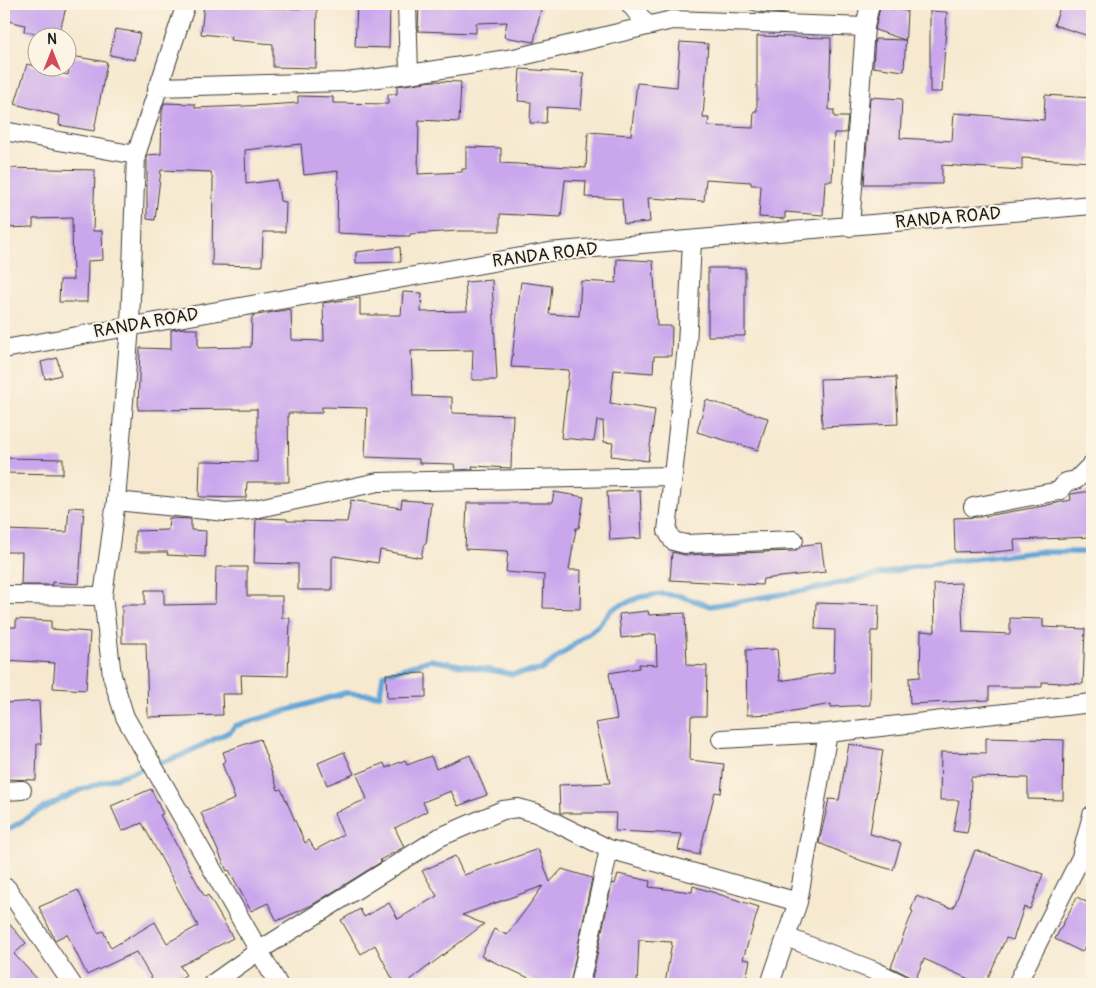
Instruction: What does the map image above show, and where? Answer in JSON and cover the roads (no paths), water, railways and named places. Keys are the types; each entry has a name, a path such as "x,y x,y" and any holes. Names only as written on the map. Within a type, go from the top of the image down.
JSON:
{"street":[{"path":"186,4 136,154 130,326 116,501 103,596 112,676 116,697 125,717 278,984"},
{"path":"407,4 409,74"},
{"path":"630,4 647,26"},
{"path":"850,226 865,27 870,4"},
{"path":"157,87 346,82 409,74 514,58 672,20 865,27"},
{"path":"4,131 136,154"},
{"name":"RANDA ROAD","path":"4,349 549,252 1092,205"},
{"path":"692,241 687,346 667,531 673,541 685,544 794,540"},
{"path":"973,508 1059,491 1066,482 1076,480 1092,464"},
{"path":"116,501 226,512 250,510 378,482 673,476"},
{"path":"4,595 103,596"},
{"path":"721,739 828,733 1092,703"},
{"path":"770,984 798,902 828,733"},
{"path":"4,790 22,790"},
{"path":"212,984 260,950 440,837 503,810 518,808 536,813 610,849 798,902"},
{"path":"1017,984 1086,861 1092,815"},
{"path":"580,984 610,849"},
{"path":"7,888 72,984"},
{"path":"786,937 875,971 902,984"}],"waterway":[{"path":"4,832 42,809 80,790 180,756 231,731 235,726 345,693 380,695 383,675 430,660 512,674 541,670 598,626 612,609 640,597 661,594 680,596 710,606 819,588 907,568 953,561 1037,552 1092,552"}]}
